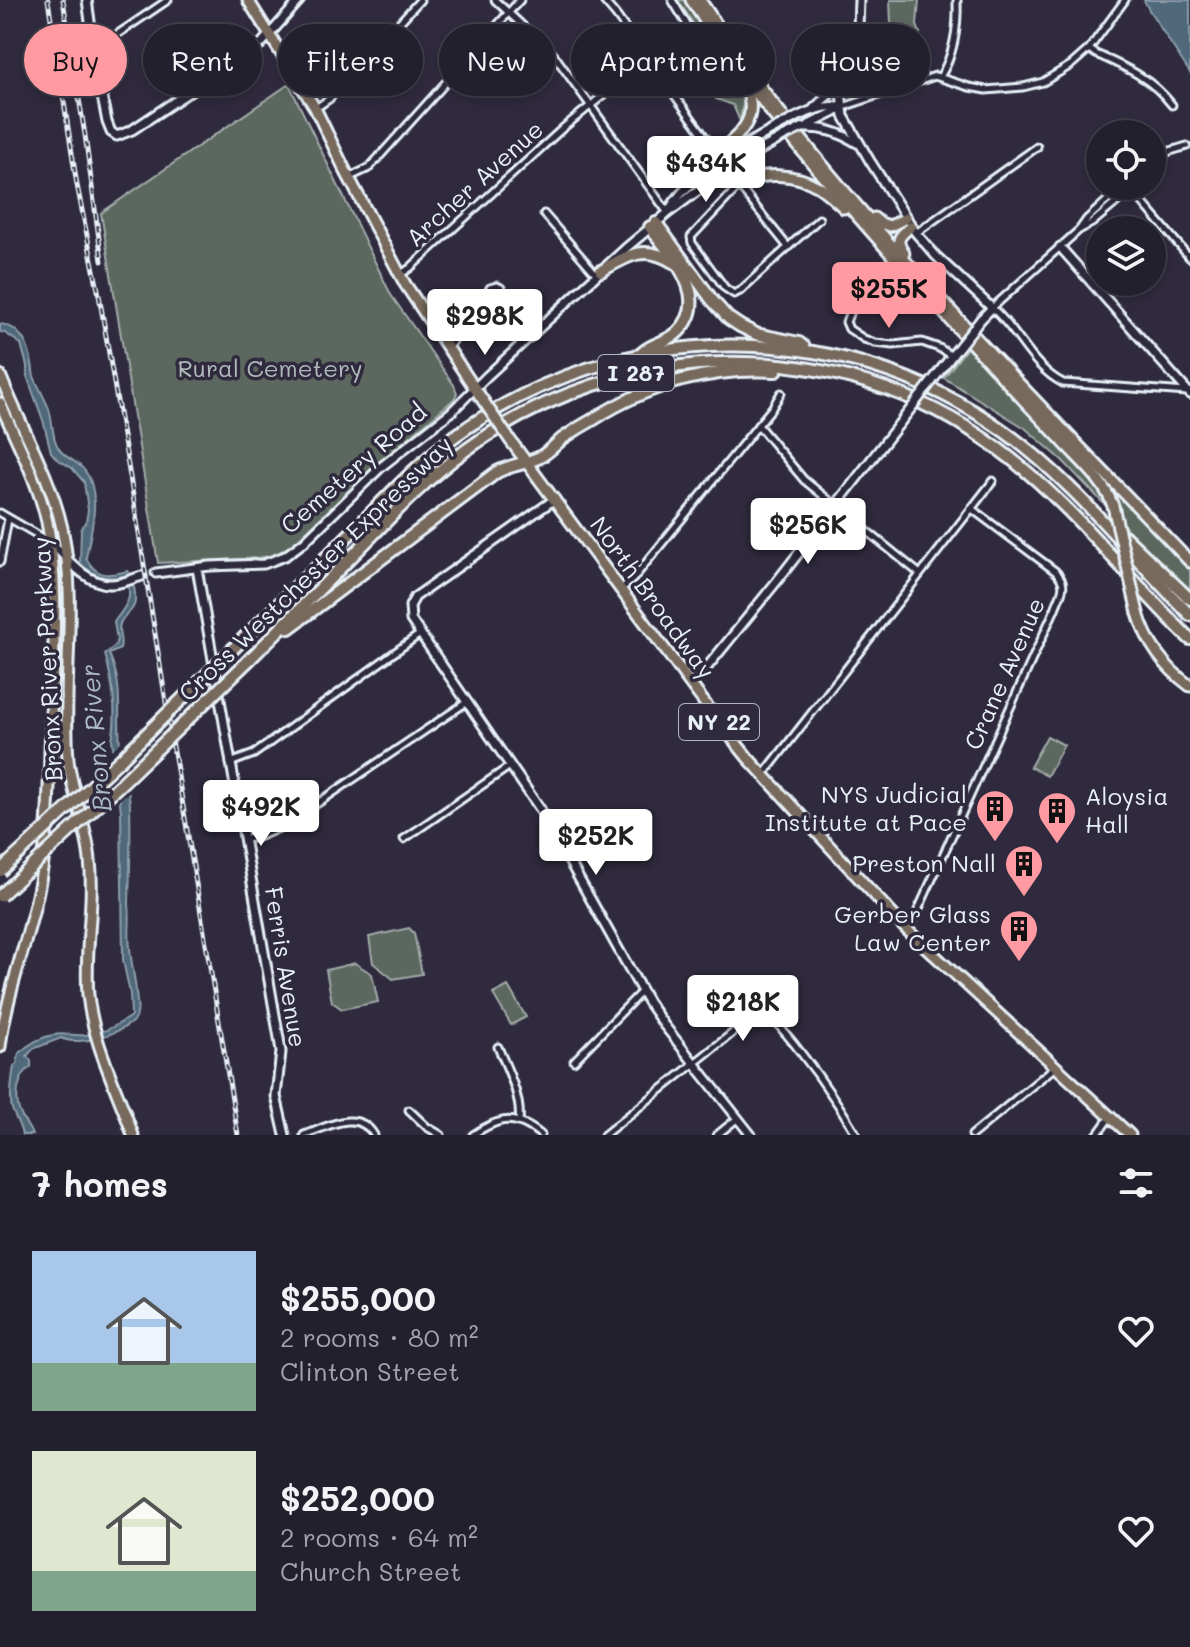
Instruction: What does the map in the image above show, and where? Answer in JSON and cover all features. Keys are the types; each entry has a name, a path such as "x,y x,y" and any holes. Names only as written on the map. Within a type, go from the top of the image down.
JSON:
{"highway":[{"path":"640,354 648,346 675,335 688,318 692,304 691,291 682,272 653,225"},
{"path":"653,225 728,318 756,334 799,343 809,351"},
{"path":"599,273 631,255 646,252 666,258 682,272"},
{"name":"Cross Westchester Expressway","path":"0,871 121,759 412,473 457,435 507,403 550,383 640,354 724,345 809,351 847,359 924,385 995,425 1051,470 1190,615"},
{"name":"Cross Westchester Expressway","path":"0,896 136,770 440,470 486,436 535,408 611,379 679,365 759,363 838,375 894,392 935,410 966,427 1031,475 1074,515 1190,639"},
{"path":"252,657 497,472 539,458 565,437 619,404 671,382 744,370 838,375"},
{"path":"1085,504 1190,599"}],"main road":[{"name":"North Broadway","path":"248,0 315,108 400,274 444,334 447,349 525,461 715,717 763,775 905,928 1130,1135"},
{"path":"691,0 707,24"},
{"path":"700,0 759,85 863,213 1109,495 1145,634 1157,655 1190,686"},
{"path":"719,157 746,126 750,115 749,96"},
{"path":"758,96 874,236 1190,562"},
{"path":"739,186 769,176 803,180 819,187 852,211"},
{"path":"863,213 890,226 911,226"},
{"path":"911,226 898,239 899,246 936,300"},
{"path":"874,236 886,260 880,276"},
{"path":"880,276 889,270 896,270 936,300"},
{"name":"Bronx River Parkway","path":"0,375 52,495 62,529 68,628 67,748 71,779 90,857 89,999 102,1050 133,1135"},
{"name":"Bronx River Parkway","path":"0,403 44,511 54,588 45,848 36,899 10,991 0,1047"}],"street":[{"path":"87,0 90,24"},
{"path":"127,28 168,0"},
{"path":"102,96 107,122 114,135 124,134 261,44 300,0"},
{"path":"315,108 329,99 420,0"},
{"path":"495,0 554,55 668,213"},
{"path":"349,178 369,168 520,0"},
{"path":"603,0 621,24"},
{"path":"672,0 687,24"},
{"path":"858,24 859,0"},
{"path":"940,77 955,40 957,0"},
{"path":"668,213 727,169 842,107 929,77 940,77 986,90 1043,82 1071,65 1089,49 1125,0"},
{"path":"1089,49 1146,78 1172,105"},
{"name":"Archer Avenue","path":"400,274 601,96"},
{"path":"675,96 739,186 788,247"},
{"path":"812,110 828,96"},
{"path":"842,96 844,116 911,226 936,256 999,314 1024,349 1059,381 1189,393"},
{"path":"668,213 672,204 719,157 812,110 830,105 842,107"},
{"path":"802,128 827,129 860,145"},
{"path":"1166,154 1187,146"},
{"path":"911,226 1037,147"},
{"path":"739,186 691,237 692,243 725,288 734,294 819,219"},
{"path":"690,684 704,671 981,319 1108,200"},
{"path":"1079,230 1120,200"},
{"path":"1144,200 1190,258"},
{"name":"Cemetery Road","path":"156,573 264,564 285,556 304,542 381,467 451,412 599,273 668,213"},
{"path":"544,214 599,273"},
{"path":"1060,247 1189,393"},
{"path":"880,276 849,314 847,325 853,333 883,344 922,342 952,356"},
{"path":"447,349 468,320 490,304"},
{"path":"444,334 459,332"},
{"path":"621,589 633,579 781,393"},
{"path":"758,425 804,480 920,574"},
{"path":"763,775 993,481"},
{"path":"555,499 415,597 410,606 410,616 549,825 664,1025 751,1135"},
{"name":"Crane Avenue","path":"905,928 920,907 1055,609 1063,585 1062,578 1055,571 972,509"},
{"path":"0,513 50,542 76,568 98,582 108,584 138,577"},
{"path":"0,562 8,519"},
{"name":"Ferris Avenue","path":"197,568 281,1052 276,1096 285,1135"},
{"path":"230,763 254,754 420,634"},
{"path":"243,839 258,837 284,826 467,702"},
{"path":"404,839 510,766"},
{"path":"574,1061 642,991"},
{"path":"604,1135 758,1013 767,1013 802,1052 857,1135"},
{"path":"498,1047 518,1100 519,1121"},
{"path":"972,1135 1055,1067"},
{"path":"409,1110 441,1135"},
{"path":"1097,1135 1110,1117"},
{"path":"717,1135 738,1118"},
{"path":"304,1135 355,1120 363,1122 374,1135"},
{"path":"473,1135 503,1120 519,1121 541,1135"}],"green space":[{"path":"678,0 686,0 701,24 693,24"},
{"path":"890,0 919,0 917,24 891,24"},
{"name":"Rural Cemetery","path":"278,92 278,96 295,96 391,295 454,385 457,393 454,399 377,465 293,544 274,555 158,563 101,213"},
{"path":"715,96 742,96 740,121 733,105"},
{"path":"967,348 1095,485 1107,507 1062,460 1025,428 944,378"},
{"path":"1106,481 1190,570 1190,593 1123,525 1119,507"},
{"path":"1047,736 1064,745 1047,776 1030,767"},
{"path":"409,928 414,933 422,974 393,979 373,963 369,937"},
{"path":"355,963 372,974 378,1002 342,1009 332,1002 326,970"},
{"path":"508,986 526,1017 511,1025 493,994"}],"water":[{"path":"1144,0 1190,0 1190,73 1149,10"},
{"path":"0,324 13,328 26,344 34,376 49,409 58,448 84,470 92,486 94,513 86,558 94,569 103,574 128,571 135,595 134,605 120,624 120,649 109,654 117,677 119,733 130,805 129,942 137,1014 125,1027 103,1037 80,1041 61,1038 33,1049 27,1056 31,1067 20,1080 17,1098 20,1114 32,1135 22,1135 11,1104 13,1071 19,1053 48,1036 97,1033 131,1016 123,960 121,811 112,739 114,708 105,654 115,646 114,622 128,601 129,590 124,577 100,576 80,563 81,529 88,510 84,482 51,452 27,376 21,344 0,332"}],"pier":[{"path":"124,739 132,789 116,803 109,753"}],"railway":[{"path":"48,0 238,1135"},
{"path":"63,0 102,261"}],"place":[{"name":"NYS Judicial Institute at Pace","path":"995,843"},
{"name":"Aloysia Hall","path":"1057,845"},
{"name":"Preston Nall","path":"1024,898"},
{"name":"Gerber Glass Law Center","path":"1019,963"}],"water label":[{"name":"Bronx River","path":"96,738"}]}
